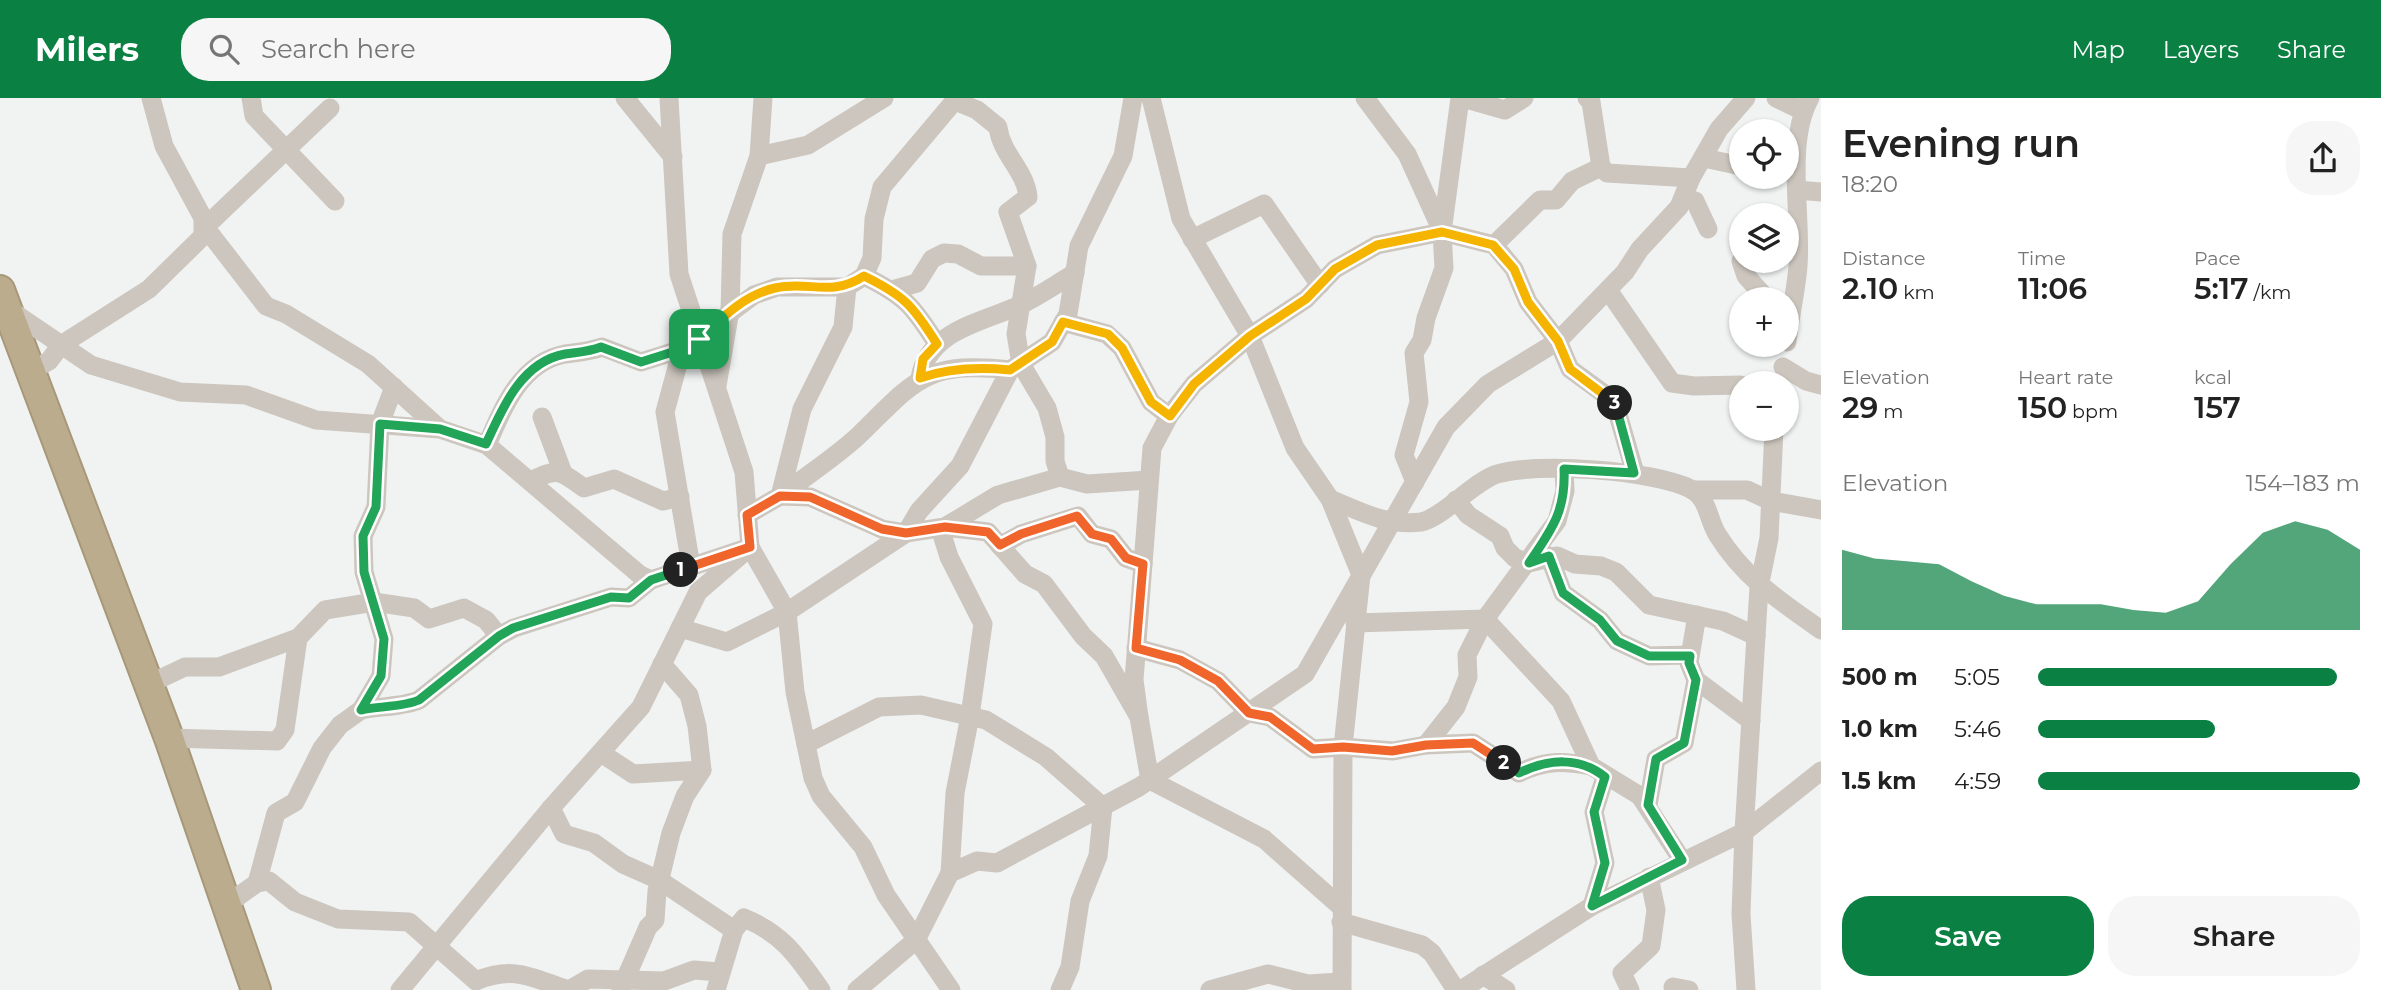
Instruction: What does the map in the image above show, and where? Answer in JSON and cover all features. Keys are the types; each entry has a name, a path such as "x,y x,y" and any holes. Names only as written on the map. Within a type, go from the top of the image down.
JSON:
{"highway":[{"path":"2,301 31,371 169,738 256,990"}],"street":[{"path":"151,98 164,146 205,227 266,306 286,314 368,364 440,429"},
{"path":"251,98 254,116 335,201"},
{"path":"625,98 673,157"},
{"path":"669,98 679,274 691,344 716,391 744,472 750,547 788,612 795,692 813,778 821,796 863,847 886,895 951,990"},
{"path":"716,391 730,311 732,234 759,156 763,98"},
{"path":"759,156 808,145 881,98"},
{"path":"680,628 727,642 788,612 906,533 919,511 960,466 1015,367 1052,342 1063,322 1079,246 1123,156 1133,98"},
{"path":"1151,98 1181,219 1250,336 1295,448 1330,499 1361,575 1343,747 1341,986 1307,984 1268,974 1210,990"},
{"path":"1415,482 1405,455 1419,402 1414,353 1422,340 1426,318 1444,268 1442,232 1461,98 1505,110 1524,98"},
{"path":"1587,98 1591,102 1601,167 1607,173 1691,178"},
{"path":"950,873 977,861 997,863 1103,807 1150,780 1305,674 1446,428 1488,384 1558,341 1608,290 1683,198 1691,178 1719,129 1746,98"},
{"path":"1776,98 1807,104 1799,135"},
{"path":"486,444 509,394 539,365 564,354 583,354 601,347 641,362 691,344 730,311 754,295 777,287 847,287 864,276 872,258 874,219 882,187 956,100 977,110 998,127 1000,143 1027,185 1028,197 1008,212 1027,266 1016,334 1015,367 1047,408 1055,437 1055,461 1060,477"},
{"path":"1368,100 1407,154 1442,232"},
{"path":"31,371 49,361 61,345 149,289 203,236 205,227 330,108"},
{"path":"1704,158 1729,163"},
{"path":"1493,245 1541,200 1556,200 1572,181 1601,167"},
{"path":"1794,287 1798,264 1797,190 1821,192"},
{"path":"1683,198 1695,201 1708,229"},
{"path":"1192,239 1264,204 1320,285"},
{"path":"1150,780 1134,680 1152,448 1170,416 1194,384 1250,336 1306,299 1335,269 1377,245 1442,232 1493,245 1514,269 1528,302 1558,341 1570,369 1614,401 1634,473"},
{"path":"892,290 917,283 932,259 944,254 958,254 981,266 1027,266"},
{"path":"920,378 923,359 937,344 962,328 1021,305 1074,273"},
{"path":"1744,273 1756,287"},
{"path":"864,276 892,290 913,306 937,344"},
{"path":"780,496 802,409 844,327 847,287"},
{"path":"1608,290 1672,383 1694,386 1729,385"},
{"path":"2,301 92,365 180,392 246,395 316,420 440,429 486,444 640,575 651,580"},
{"path":"1063,322 1108,334 1122,348 1151,402 1170,416"},
{"path":"691,344 665,412 691,566"},
{"path":"747,515 780,496 855,439 904,389 920,378 938,372 1015,367"},
{"path":"1799,380 1821,385"},
{"path":"361,710 381,676 384,639 364,572 363,536 376,507 380,424 394,387"},
{"path":"542,417 563,473"},
{"path":"1748,988 1741,914 1744,832 1759,587 1769,538 1774,441"},
{"path":"1330,499 1391,524 1425,522 1498,474 1564,469 1634,473 1692,490 1747,490 1771,501 1821,510"},
{"path":"1426,745 1456,707 1468,677 1467,655 1485,619 1529,563 1557,521 1565,491 1564,469"},
{"path":"531,481 552,471 563,473 584,488 614,479 663,501 680,497"},
{"path":"942,527 998,495 1060,477 1087,484 1149,480"},
{"path":"1692,490 1704,502 1716,533 1759,587 1821,630"},
{"path":"780,496 810,497 882,529 906,533 942,527 988,532 1025,574 1044,584 1083,636 1104,656 1139,717"},
{"path":"1456,500 1468,515 1500,536 1505,548 1515,558 1529,563 1549,556 1616,572 1649,606 1723,621 1756,636"},
{"path":"1000,545 1021,534 1077,516 1092,534 1111,539 1126,558 1143,564"},
{"path":"857,990 916,940 950,873 955,793 971,716 983,624 949,557 942,527"},
{"path":"257,883 276,813 295,802 322,748 340,725 361,710 389,704 406,706 419,700 499,636 513,628 611,597 629,598 651,580 750,547"},
{"path":"400,990 433,946 641,707 698,592 750,547"},
{"path":"1549,556 1563,593 1600,620 1617,641 1649,656 1690,656"},
{"path":"149,684 185,667 219,667 298,638 325,610 374,602 414,608 429,619 464,608 485,620 499,636"},
{"path":"1697,615 1689,663 1696,680 1751,720"},
{"path":"1354,623 1485,619 1561,701 1598,771 1594,812 1605,863 1592,906"},
{"path":"169,738 277,741 285,730 298,638"},
{"path":"1136,648 1180,660 1218,681 1249,713 1270,717 1313,749 1343,747 1392,751 1426,745 1473,743 1519,773 1539,763 1550,762 1598,771 1640,796 1682,860"},
{"path":"622,984 648,927 655,920 659,880 671,833 685,796 702,770 697,726 689,695 662,664"},
{"path":"1648,805 1656,759 1684,743 1696,680"},
{"path":"806,744 879,707 921,705 986,720 1046,757 1103,807"},
{"path":"601,753 633,774 702,770"},
{"path":"1150,780 1264,839 1341,914 1422,945 1432,953 1459,990 1592,906 1744,832 1821,771"},
{"path":"1060,990 1070,967 1080,901 1098,856 1103,807"},
{"path":"551,808 564,834 594,843 623,864 659,880 734,930"},
{"path":"1630,990 1622,973 1651,946 1656,910 1649,877"},
{"path":"226,905 257,883 269,881 295,902 338,919 409,922 475,981 497,972 516,973 569,990 588,979 622,984 664,981 694,970 717,981 734,930 744,918 769,928 791,948 821,990"},
{"path":"1483,975 1506,990"}],"route":[{"path":"1442,232 1493,245 1514,269 1528,302 1558,341 1570,369 1614,401 1634,473 1564,469 1565,491 1557,521 1529,563 1549,556 1563,593 1600,620 1617,641 1649,656 1690,656 1689,663 1696,680 1684,743 1656,759 1648,805 1682,860 1592,906 1605,863 1594,812 1605,777 1591,766 1562,761 1539,763 1519,773 1473,743 1426,745 1392,751 1343,747 1313,749 1270,717 1249,713 1218,681 1180,660 1136,648 1143,564 1126,558 1111,539 1092,534 1077,516 1021,534 1000,545 988,532 945,527 906,533 882,529 810,497 780,496 747,515 750,547 651,580 629,598 611,597 513,628 499,636 419,700 406,706 389,704 361,710 381,676 384,639 364,572 363,536 376,507 380,424 440,429 486,444 509,394 539,365 564,354 583,354 601,347 641,362 682,349 699,339 730,311 754,295 777,287 847,287 864,276 892,290 913,306 937,344 923,359 920,378 938,372 984,367 1010,370 1052,342 1063,322 1108,334 1122,348 1151,402 1170,416 1194,384 1250,336 1306,299 1335,269 1377,245 1442,232"}]}
